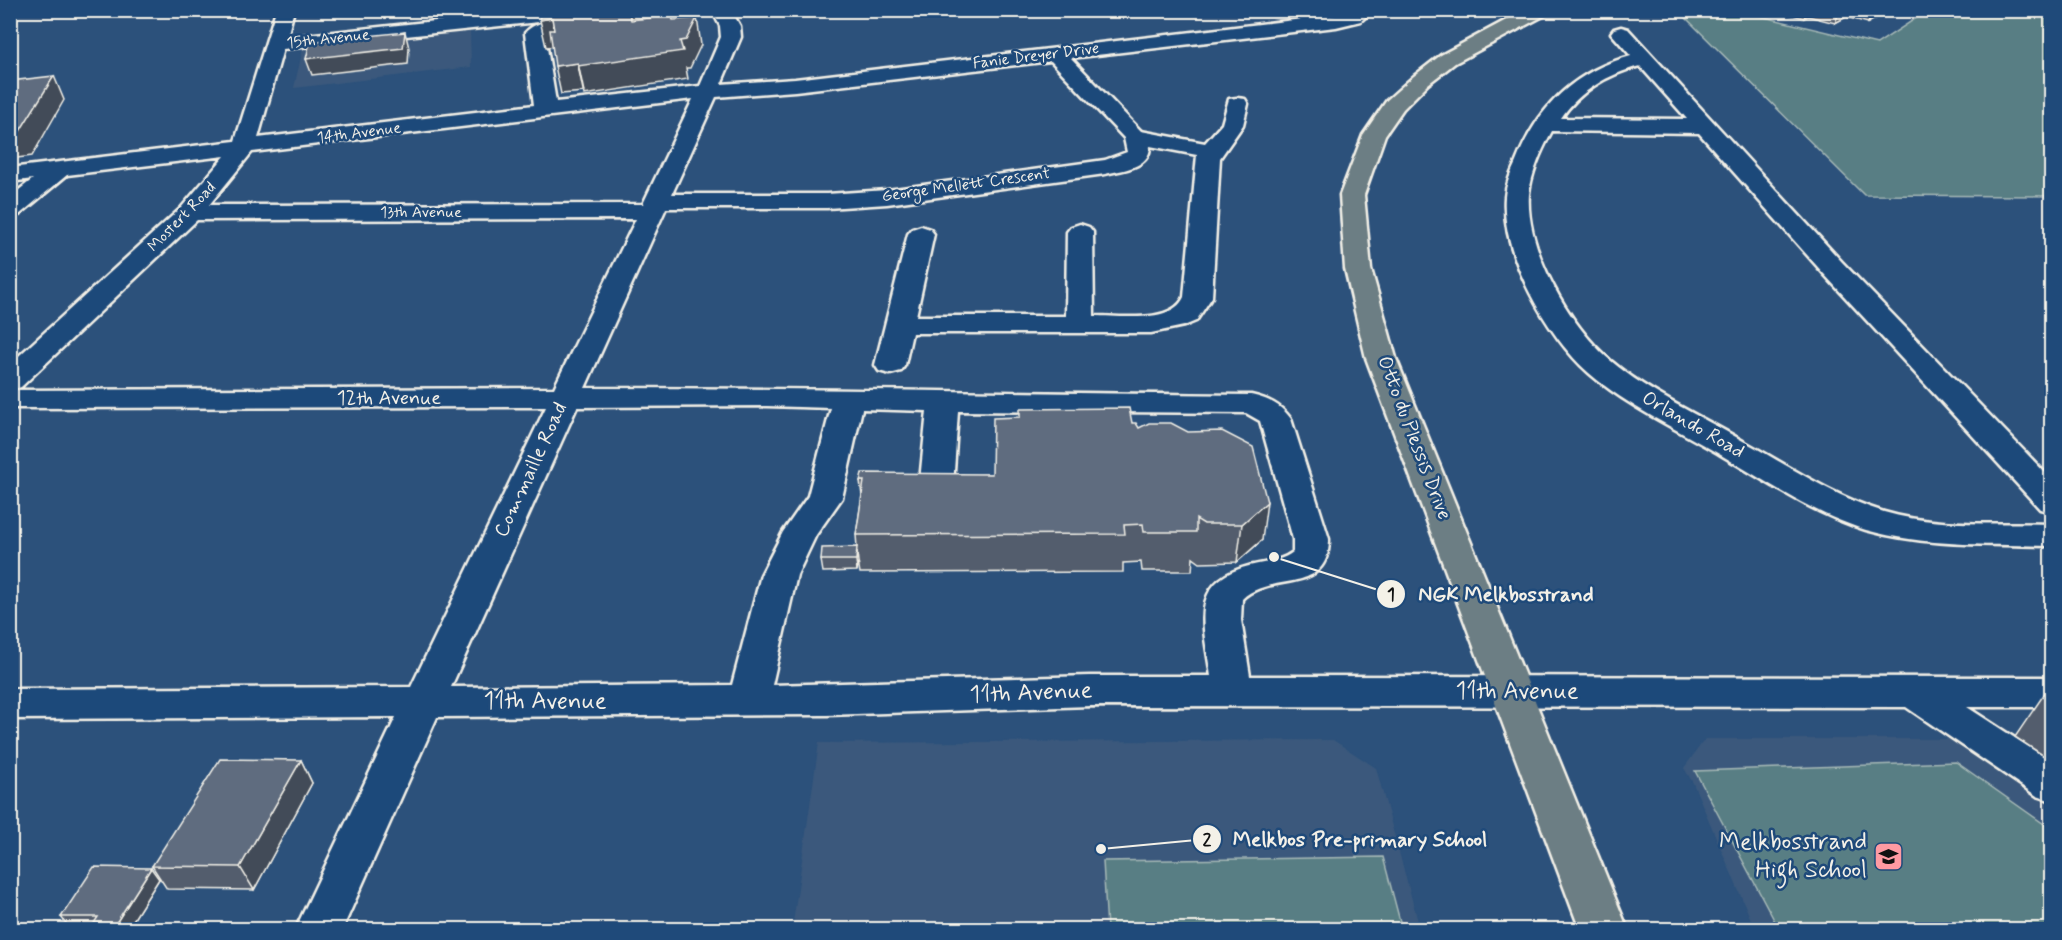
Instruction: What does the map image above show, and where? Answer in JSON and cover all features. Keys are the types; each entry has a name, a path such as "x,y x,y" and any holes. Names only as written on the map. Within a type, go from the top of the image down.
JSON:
{"main road":[{"name":"Otto du Plessis Drive","path":"1540,10 1448,59 1421,80 1395,105 1374,135 1352,195 1358,269 1381,358 1513,691 1604,930"}],"street":[{"name":"Mostert Road","path":"10,381 190,213 244,148 285,10"},
{"name":"15th Avenue","path":"275,44 595,10"},
{"name":"Commaille Road","path":"318,930 707,93 731,37 730,26 721,10"},
{"name":"Fanie Dreyer Drive","path":"707,93 795,85 1336,21 1364,11"},
{"path":"546,110 535,33 558,25 660,15 680,18 685,28"},
{"path":"1621,33 1702,126 2052,501"},
{"path":"1055,53 1134,136 1210,151"},
{"name":"Orlando Road","path":"1642,59 1614,67 1569,93 1556,107 1534,141 1522,176 1516,198 1518,215 1536,276 1556,315 1600,366 1636,392 1835,506 1878,521 1924,530 2052,535"},
{"name":"14th Avenue","path":"10,175 676,94 707,93"},
{"path":"898,325 1080,322 1151,324 1184,316 1194,309 1198,297 1207,165 1210,151 1237,118 1237,104"},
{"path":"1546,123 1702,126"},
{"name":"George Mellett Crescent","path":"654,206 887,197 1105,167 1125,162 1138,155 1139,147 1134,136"},
{"path":"10,210 59,170"},
{"name":"13th Avenue","path":"190,213 654,206"},
{"path":"1080,232 1080,322"},
{"path":"890,365 921,234"},
{"name":"12th Avenue","path":"10,399 767,397 943,402 1179,418 1240,402 1251,404 1269,412 1275,419 1311,539 1311,556 1303,565 1288,572 1244,578 1229,590 1222,604 1233,691"},
{"path":"748,700 779,575 800,532 825,498 849,400"},
{"path":"935,501 943,402"},
{"name":"11th Avenue","path":"10,704 827,700 1090,691 2052,693"},
{"path":"1914,692 2052,784"}],"shaded area":[{"path":"470,31 471,67 294,88 303,49"},
{"name":"Melkbosstrand High School","path":"1705,739 2017,739 2051,761 2051,929 1755,929 1693,783 1684,768"},
{"path":"1333,740 1376,768 1420,929 792,930 819,743"}],"green space":[{"path":"1679,11 1739,11 1877,44 1927,11 2051,11 2051,196 1864,195"},
{"name":"Melkbosstrand High School","path":"1956,762 2051,829 2051,929 1779,929 1695,771"},
{"path":"1383,857 1402,929 1107,929 1103,861"}],"building":[{"path":"539,10 628,10 631,20 667,16 672,17 673,20 697,18 686,40 680,41 683,51 578,66 578,63 555,66 550,30 554,30 552,18 540,20"},
{"path":"405,32 403,48 306,59 310,42"},
{"path":"54,76 20,131 10,133 10,81"},
{"path":"1129,408 1132,423 1136,423 1139,428 1149,423 1171,423 1188,432 1222,431 1253,447 1267,502 1242,524 1204,524 1196,519 1196,532 1144,532 1143,524 1124,525 1125,534 856,535 864,481 860,481 862,473 992,474 993,418 1020,417 1020,409"},
{"path":"857,547 856,560 821,560 822,548"},
{"path":"220,759 301,760 240,867 152,866"},
{"path":"94,867 151,868 116,923 94,923 98,917 61,917"}],"place":[{"name":"NGK Melkbosstrand","path":"1274,557"},
{"name":"Melkbos Pre-primary School","path":"1101,849"},
{"name":"Melkbosstrand High School","path":"1888,856"}]}
